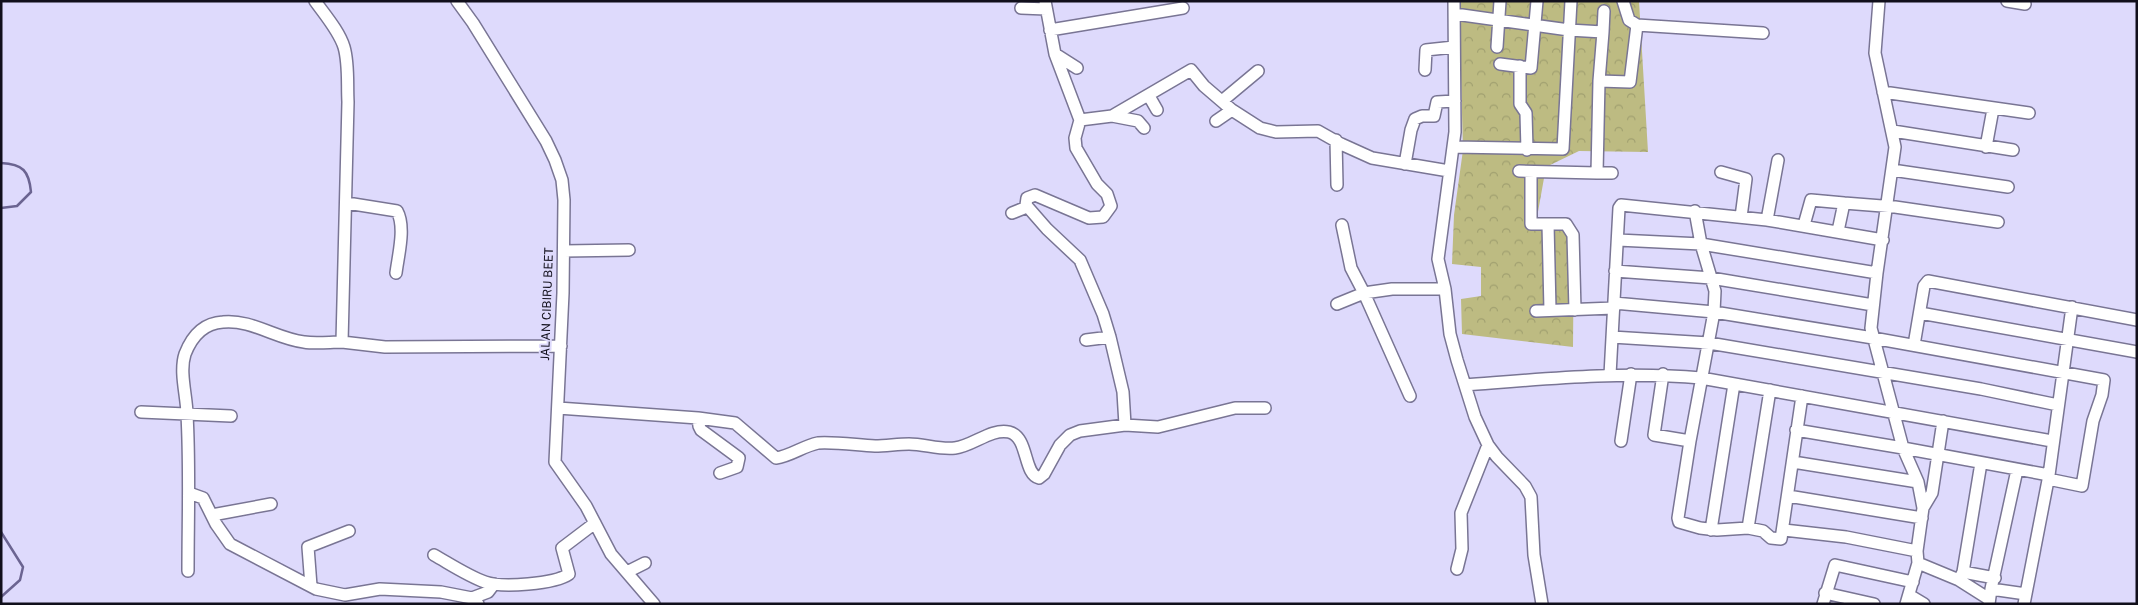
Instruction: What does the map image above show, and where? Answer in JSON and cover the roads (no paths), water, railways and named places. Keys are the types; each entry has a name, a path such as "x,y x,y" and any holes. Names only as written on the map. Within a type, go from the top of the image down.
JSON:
{"street":[{"path":"315,1 330,21 344,46 348,102 346,138 347,203 342,342"},
{"name":"JALAN CIBIRU BEET","path":"457,1 484,40 546,141 562,180 564,251 555,462 581,499 611,554 654,604"},
{"path":"1454,1 1455,102 1453,147 1438,259 1445,289 1450,334 1475,418 1488,445 1529,491 1532,502 1534,555 1542,604"},
{"path":"1497,47 1500,1"},
{"path":"1500,64 1531,68 1537,1"},
{"path":"1453,147 1563,150 1571,1"},
{"path":"1622,1 1629,20 1637,25 1763,33"},
{"path":"1879,1 1875,53 1895,146 1871,328 1902,448 1918,482 1922,513 1918,557 1908,599 1924,604"},
{"path":"2007,1 2025,4"},
{"path":"1021,8 1046,5 1055,54 1080,120 1075,138 1076,148 1111,202 1109,212 1103,217 1089,218 1035,195 1027,198 1027,207 1080,260 1103,314 1110,337 1123,392 1125,425"},
{"path":"1050,30 1183,8"},
{"path":"1597,173 1599,81 1604,11"},
{"path":"1455,14 1569,30 1603,32"},
{"path":"1599,81 1630,82 1637,25"},
{"path":"1425,70 1426,50 1454,47"},
{"path":"1055,54 1077,68"},
{"path":"1520,66 1520,104 1526,113 1532,172 1531,224 1566,224 1573,235 1575,310"},
{"path":"1112,116 1191,70 1204,86 1232,110 1260,128 1276,132 1318,131 1372,158 1449,171"},
{"path":"1222,101 1258,71"},
{"path":"1883,92 2029,113"},
{"path":"1149,96 1157,110"},
{"path":"1405,164 1410,130 1414,119 1422,116 1434,116 1437,102 1455,102"},
{"path":"1986,147 1993,109"},
{"path":"1216,121 1232,110"},
{"path":"1080,120 1112,116 1138,121 1144,128"},
{"path":"1893,131 2013,150"},
{"path":"1336,140 1337,185"},
{"path":"1767,220 1778,160"},
{"path":"1892,170 2008,186"},
{"path":"1519,171 1612,173"},
{"path":"1721,172 1746,179 1741,217"},
{"path":"1804,225 1809,203 1812,200 1887,207 1998,222"},
{"path":"347,203 377,206 397,211 400,232 396,273"},
{"path":"1838,232 1844,203"},
{"path":"1610,375 1619,208 1621,205 1696,211 1767,220 1883,240"},
{"path":"1012,213 1027,207"},
{"path":"1696,211 1701,244 1712,278 1714,312 1690,440 1678,520 1680,523 1711,530 1748,528 1763,531 1771,538 1780,540 1784,530 1802,396"},
{"path":"1548,224 1550,310"},
{"path":"1342,225 1351,268 1410,396"},
{"path":"1618,240 1701,244 1877,272"},
{"path":"564,251 629,250"},
{"path":"1615,272 1712,278 1873,305"},
{"path":"1914,346 1924,286 1928,281 2137,320"},
{"path":"1337,304 1364,293 1392,289 1445,289"},
{"path":"1536,311 1614,306 1714,312 2064,372 2102,379 2104,382 2102,396 2093,420 2082,486 1981,462 1796,430"},
{"path":"1784,530 1846,537 1918,557 1961,576 1991,593 2025,599 2048,477 2072,307"},
{"path":"1920,313 2137,352"},
{"path":"188,571 188,415 184,373 185,355 196,335 206,325 239,322 304,342 342,342 385,347 561,346"},
{"path":"1086,340 1110,337"},
{"path":"1612,337 1709,343 2058,405"},
{"path":"1621,441 1631,374"},
{"path":"1465,385 1610,375 1663,374 1701,378 2052,441"},
{"path":"1663,374 1654,435 1690,440"},
{"path":"1711,530 1734,384"},
{"path":"1748,528 1770,390"},
{"path":"558,408 698,418 735,423 776,458 793,454 808,445 818,443 877,446 911,444 954,448 965,446 995,433 1009,432 1015,434 1020,440 1032,474 1038,478 1044,474 1060,445 1070,435 1080,431 1125,425 1158,427 1235,408 1264,408"},
{"path":"142,412 231,416"},
{"path":"698,418 701,430 739,458 736,467 720,473"},
{"path":"1922,513 1932,493 1943,421"},
{"path":"1457,569 1462,549 1461,513 1488,445"},
{"path":"1793,462 1918,482"},
{"path":"1961,576 1981,462"},
{"path":"1991,593 2017,470"},
{"path":"189,493 203,498 219,529 230,544 316,589 336,595 380,589 404,589 441,592 475,601 488,592 494,584"},
{"path":"1788,496 1922,513"},
{"path":"212,514 271,504"},
{"path":"434,556 484,582 494,584 549,581 566,576 570,572 561,551 562,548 594,523"},
{"path":"311,586 308,548 348,531"},
{"path":"627,572 645,564"},
{"path":"1874,604 1824,598 1836,565 1912,582"},
{"path":"1961,576 1991,593"}],"waterway":[{"path":"1,163 15,165 24,170 29,179 31,192 17,206 1,208"},
{"path":"1,532 23,567 20,580 1,597"}]}
